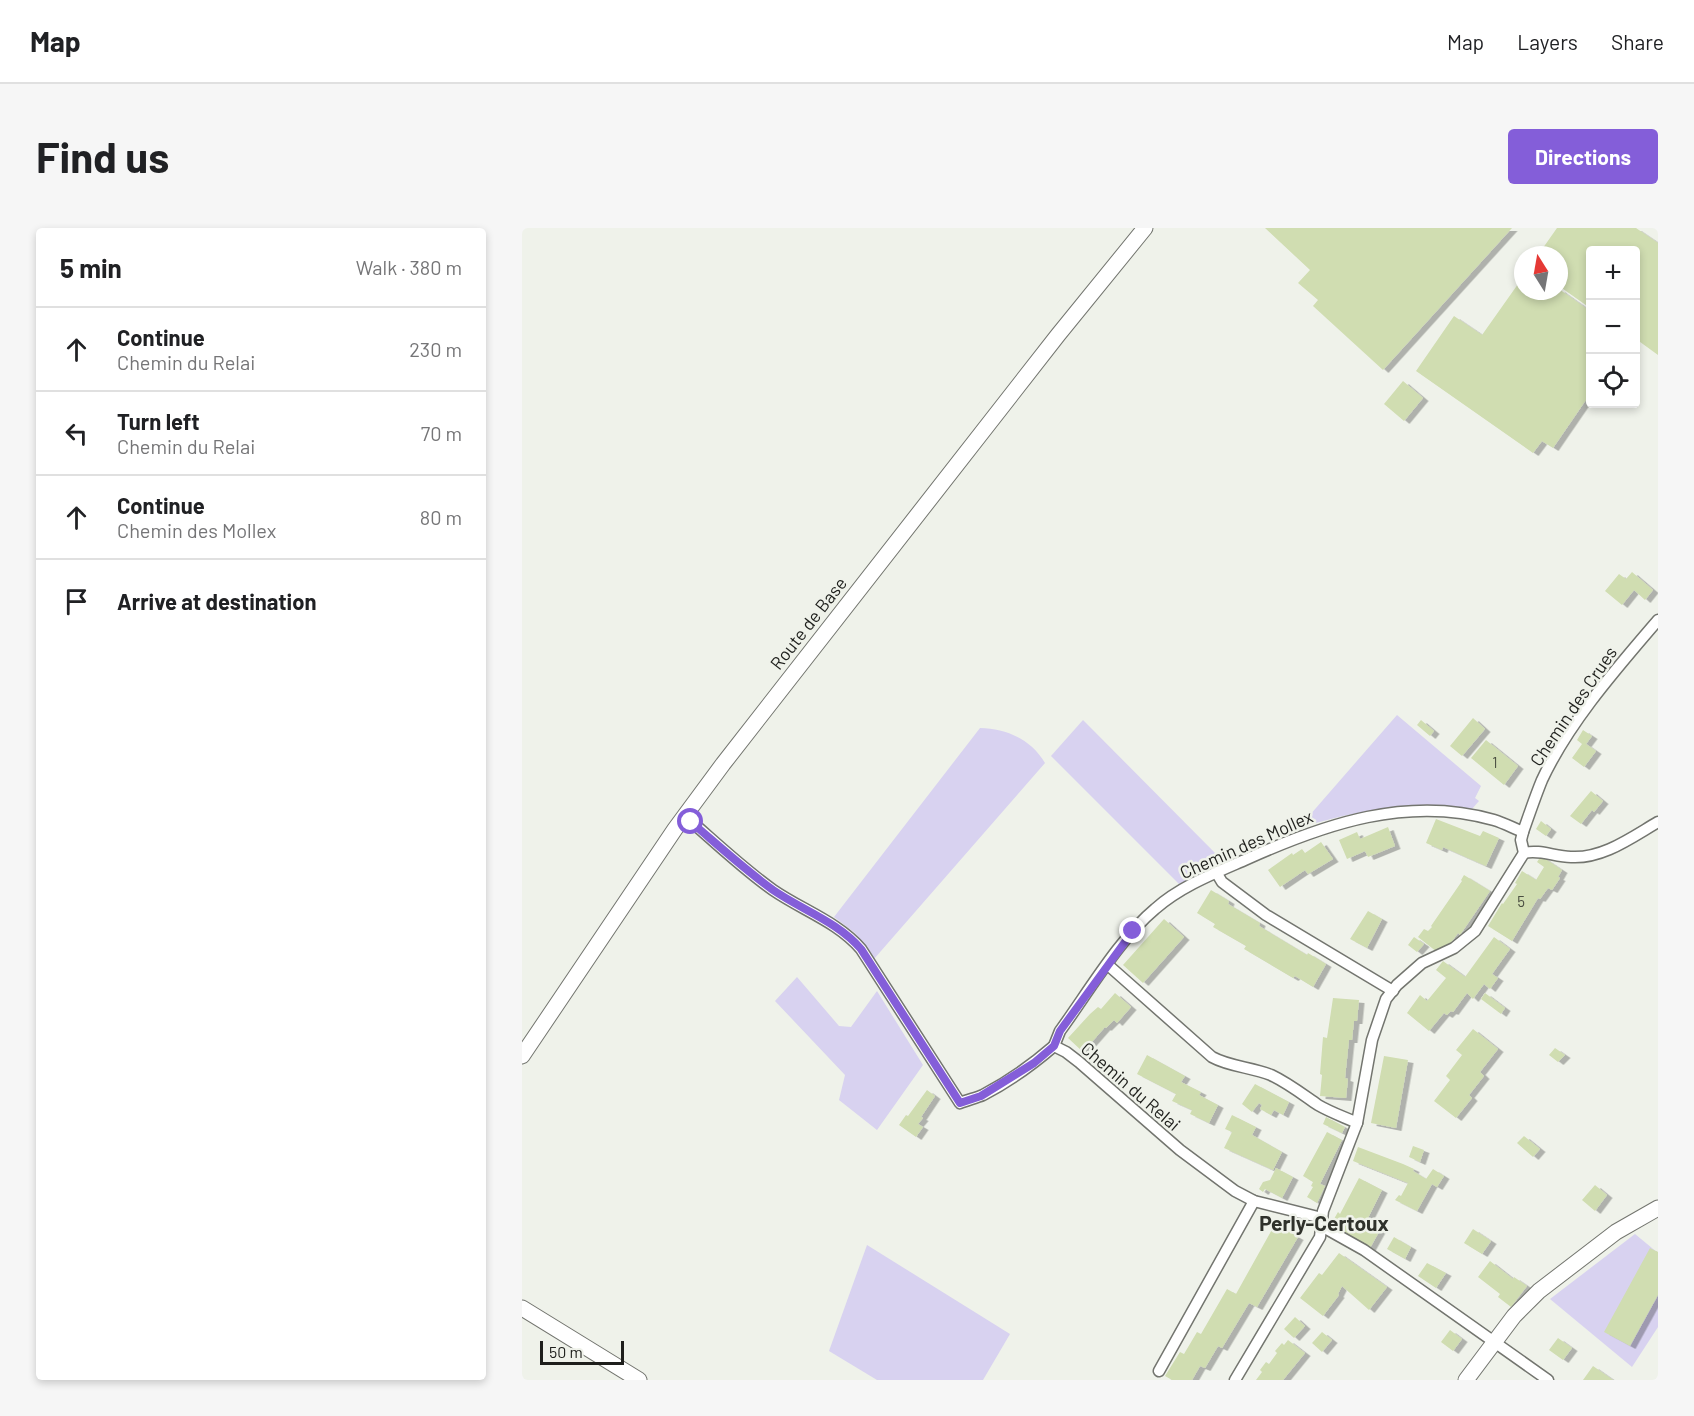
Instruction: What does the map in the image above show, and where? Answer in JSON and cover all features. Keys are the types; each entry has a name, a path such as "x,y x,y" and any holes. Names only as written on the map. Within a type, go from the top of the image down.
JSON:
{"main road":[{"name":"Route de Base","path":"522,1056 685,816 723,764 1145,228"},
{"path":"1466,1380 1527,1302 1549,1282 1616,1232 1658,1208"},
{"path":"522,1308 639,1380"}],"street":[{"name":"Chemin des Crues","path":"1524,853 1521,840 1523,832 1543,779 1571,732 1616,670 1658,620"},
{"name":"Chemin des Mollex","path":"1054,1046 1060,1031 1133,931 1168,898 1216,872 1278,844 1344,821 1418,810 1470,814 1495,820 1523,832"},
{"name":"Chemin du Relai","path":"685,816 772,889 838,929 861,949 960,1103 981,1096 1034,1063 1054,1046 1079,1062 1189,1157 1235,1191 1254,1201 1322,1223 1548,1380"},
{"path":"1235,1380 1320,1237 1322,1223 1357,1123 1376,1022 1386,999 1422,963 1454,948 1475,930 1524,853 1532,851 1571,857 1595,854 1617,845 1658,822"},
{"path":"1216,872 1222,882 1266,915 1393,991"},
{"path":"1108,965 1212,1057 1221,1062 1268,1074 1284,1081 1318,1104 1357,1123"},
{"path":"1159,1371 1254,1201"}],"shaded area":[{"path":"1397,715 1481,786 1475,798 1479,801 1472,809 1433,806 1394,807 1355,813 1316,823 1309,816"},
{"path":"1083,720 1224,862 1179,884 1051,756"},
{"path":"980,728 1009,733 1017,737 1033,748 1045,763 874,959 855,933 834,917"},
{"path":"797,977 839,1026 851,1027 877,991 923,1065 877,1130 839,1100 845,1075 775,1001"},
{"path":"1635,1234 1658,1253 1658,1327 1632,1367 1550,1299"},
{"path":"867,1245 1010,1334 983,1380 877,1380 829,1351"}],"building":[{"path":"1265,228 1512,228 1383,370 1313,306 1318,300 1298,283 1310,270"},
{"path":"1557,228 1636,228 1658,243 1658,355 1640,342 1640,246 1586,246 1586,305 1568,292 1568,246 1544,246"},
{"path":"1514,290 1514,300 1568,300 1568,295 1586,308 1586,400 1553,448 1542,441 1533,453 1416,371 1454,316 1482,335"},
{"path":"1403,381 1423,398 1404,421 1384,404"},
{"path":"1632,572 1653,590 1645,600 1634,590 1622,605 1605,591 1619,574 1626,579"},
{"path":"1473,718 1485,729 1462,756 1450,746"},
{"path":"1421,720 1434,731 1430,736 1417,725"},
{"path":"1583,730 1592,736 1586,744 1596,751 1584,767 1572,758 1582,744 1577,740"},
{"path":"1486,740 1518,766 1504,785 1471,758"},
{"path":"1591,791 1603,801 1581,824 1570,816"},
{"path":"1436,819 1480,836 1483,831 1499,838 1486,866 1443,847 1442,850 1426,843"},
{"path":"1541,821 1551,829 1546,836 1536,829"},
{"path":"1388,827 1395,846 1368,857 1365,851 1347,859 1339,840 1357,832 1360,839"},
{"path":"1321,842 1333,859 1308,874 1305,870 1280,887 1268,870 1292,853 1293,855 1302,849 1305,853"},
{"path":"1541,856 1562,870 1558,877 1560,878 1552,890 1548,888 1540,899 1538,898 1512,941 1488,926 1517,884 1515,883 1522,871 1536,880 1544,867 1537,862"},
{"path":"1464,875 1490,891 1460,935 1458,933 1450,944 1437,952 1418,937 1424,929 1428,931 1432,927"},
{"path":"1211,890 1229,901 1228,904 1260,923 1259,926 1326,964 1313,987 1244,949 1246,946 1213,927 1215,924 1197,913"},
{"path":"1368,911 1382,919 1367,948 1350,939"},
{"path":"1164,919 1184,937 1143,983 1123,965"},
{"path":"1414,937 1424,944 1417,952 1408,945"},
{"path":"1494,937 1510,949 1492,974 1498,978 1490,989 1484,984 1473,999 1467,993 1453,1012 1447,1015 1444,1013 1429,1031 1407,1013 1420,995 1427,1001 1446,978 1436,970 1443,961 1465,977"},
{"path":"1115,993 1131,1007 1117,1023 1114,1020 1105,1027 1083,1052 1068,1038 1090,1014 1098,1007 1101,1009"},
{"path":"1485,993 1505,1008 1501,1014 1481,999"},
{"path":"1333,998 1359,1000 1357,1021 1354,1021 1352,1040 1349,1040 1345,1078 1348,1079 1346,1098 1320,1096 1323,1037 1327,1038"},
{"path":"1473,1029 1498,1049 1480,1072 1484,1076 1469,1095 1472,1098 1456,1118 1434,1101 1450,1080 1446,1076 1462,1055 1456,1050"},
{"path":"1555,1048 1565,1055 1558,1062 1549,1055"},
{"path":"1147,1055 1185,1076 1181,1082 1201,1092 1199,1095 1218,1105 1209,1123 1190,1114 1192,1110 1172,1101 1176,1094 1137,1074"},
{"path":"1384,1056 1408,1060 1396,1128 1371,1123"},
{"path":"1255,1084 1289,1102 1283,1115 1274,1110 1271,1115 1260,1109 1262,1105 1259,1103 1252,1112 1242,1104"},
{"path":"927,1090 935,1096 921,1117 923,1118 918,1124 923,1127 916,1137 899,1125"},
{"path":"1232,1115 1256,1127 1252,1135 1282,1152 1273,1170 1224,1148 1232,1132 1225,1129"},
{"path":"1326,1117 1345,1127 1342,1133 1323,1124"},
{"path":"1327,1132 1342,1140 1320,1184 1325,1186 1317,1203 1307,1197 1313,1187 1311,1186 1313,1182 1303,1176"},
{"path":"1524,1136 1540,1149 1533,1157 1517,1143"},
{"path":"1413,1146 1424,1150 1420,1162 1409,1157"},
{"path":"1358,1147 1414,1169 1413,1171 1426,1179 1433,1169 1444,1176 1437,1187 1432,1184 1417,1211 1395,1200 1399,1195 1401,1196 1408,1183 1353,1161"},
{"path":"1276,1168 1293,1177 1282,1198 1265,1189 1263,1192 1259,1189 1263,1182 1270,1180"},
{"path":"1359,1178 1382,1190 1366,1222 1380,1230 1370,1248 1331,1224 1338,1212 1340,1214"},
{"path":"1595,1185 1607,1195 1595,1211 1582,1200"},
{"path":"1275,1224 1298,1237 1257,1307 1249,1303 1222,1348 1218,1346 1205,1368 1200,1366 1192,1380 1172,1380 1165,1376 1180,1352 1184,1354 1197,1332 1201,1334 1227,1289 1236,1294"},
{"path":"1473,1229 1491,1241 1482,1254 1464,1243"},
{"path":"1394,1237 1411,1247 1405,1259 1387,1249"},
{"path":"1650,1248 1658,1252 1658,1295 1630,1346 1604,1332"},
{"path":"1339,1253 1387,1287 1369,1310 1342,1286 1339,1295 1323,1316 1300,1298 1319,1273 1322,1275"},
{"path":"1490,1261 1513,1279 1514,1277 1527,1286 1511,1307 1498,1297 1500,1294 1478,1277"},
{"path":"1427,1263 1446,1273 1436,1288 1418,1276"},
{"path":"1295,1317 1305,1326 1294,1338 1284,1329"},
{"path":"1450,1330 1462,1339 1453,1351 1441,1342"},
{"path":"1322,1332 1332,1340 1322,1352 1312,1343"},
{"path":"1558,1338 1572,1348 1563,1360 1549,1350"},
{"path":"1288,1340 1305,1353 1283,1380 1256,1380 1266,1362 1269,1364 1277,1353 1275,1351"},
{"path":"1593,1366 1613,1380 1583,1380"}],"district":[{"name":"Perly-Certoux","path":"1324,1222"}],"route":[{"path":"691,822 772,889 838,929 861,949 960,1103 981,1096 1034,1063 1054,1046 1060,1031 1133,931"}]}
